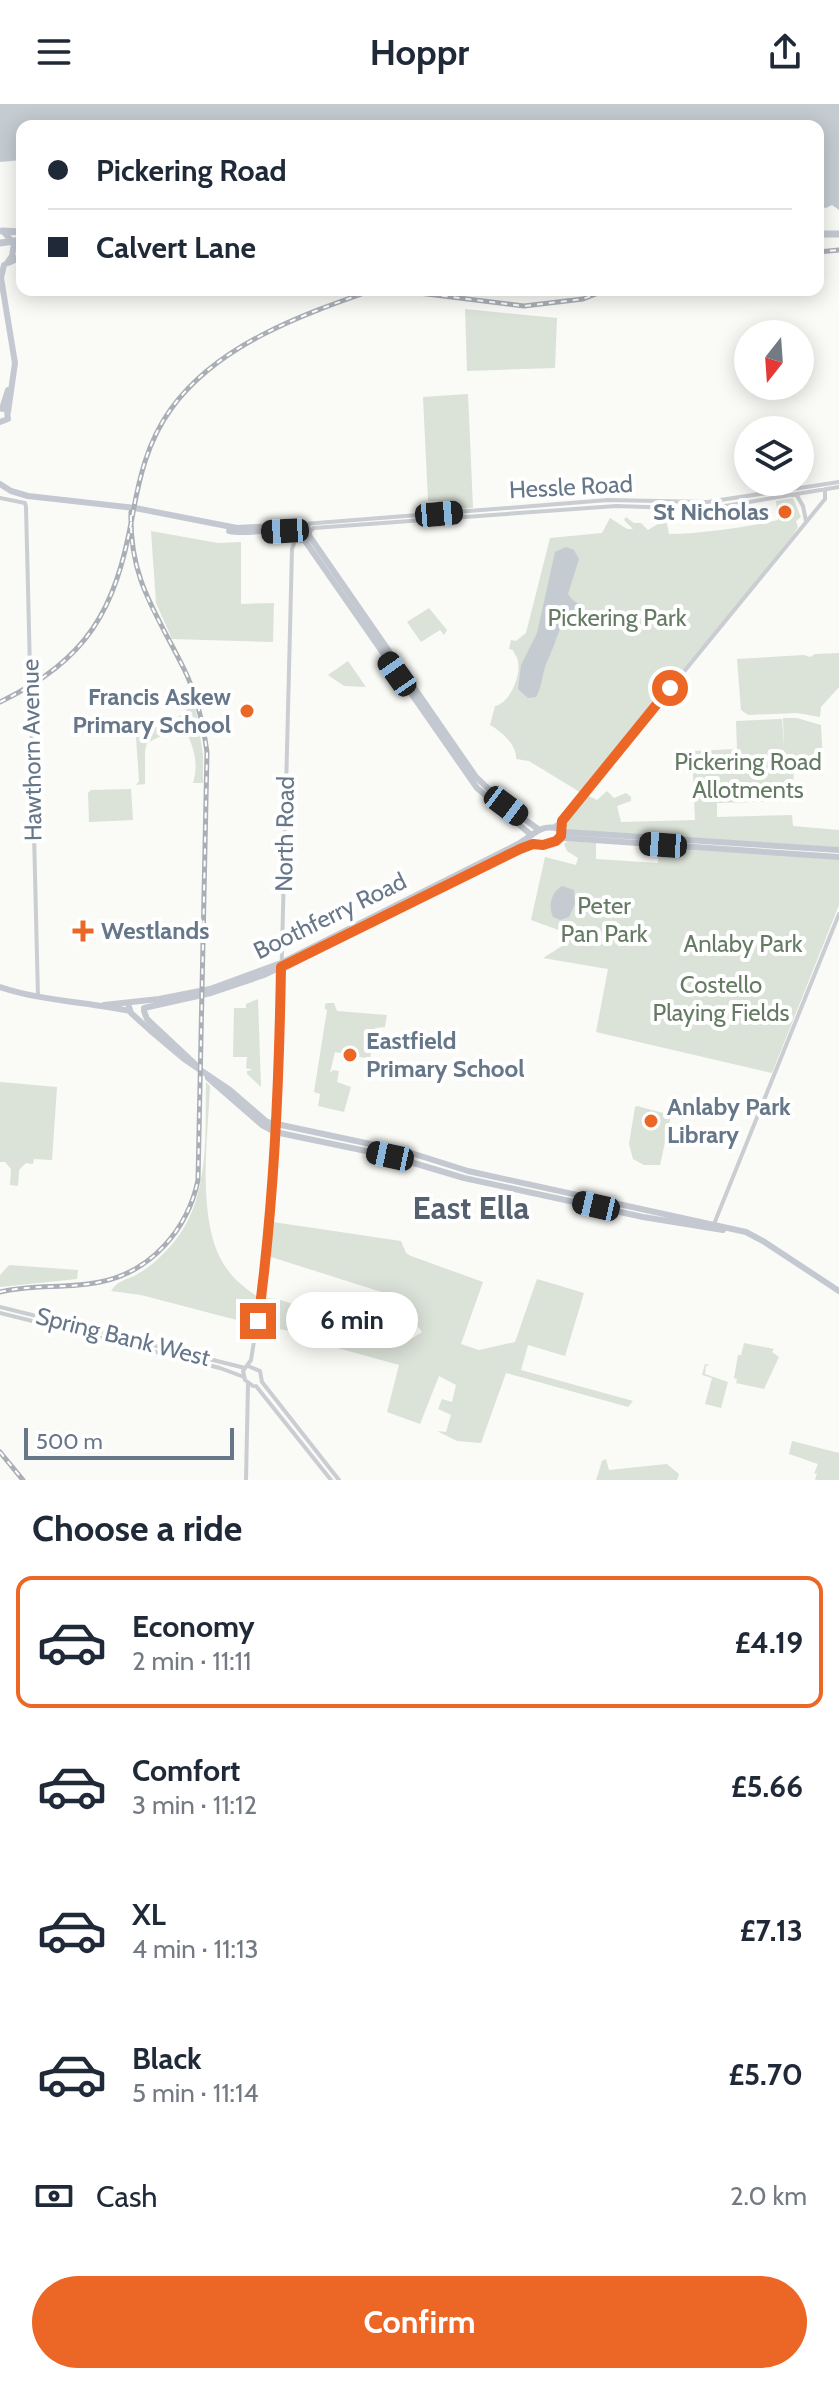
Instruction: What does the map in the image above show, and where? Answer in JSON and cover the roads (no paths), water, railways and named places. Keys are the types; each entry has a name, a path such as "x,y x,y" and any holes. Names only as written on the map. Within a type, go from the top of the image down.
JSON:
{"main road":[{"path":"1,230 14,244 1,278 15,363 3,410 8,419 1,424"},
{"path":"0,297 12,362 3,410"},
{"name":"Hessle Road","path":"0,486 18,497 85,503 237,528 300,525"},
{"name":"Hessle Road","path":"166,515 237,532 285,531 302,535"},
{"path":"300,525 302,535 477,788 530,835 533,844"},
{"path":"300,525 302,535"},
{"path":"425,709 482,784 506,806 540,829"},
{"name":"Boothferry Road","path":"558,829 540,829 518,844 281,965 210,989 133,1007 139,1016 144,1009 211,993 281,965 533,844 547,844 559,839"},
{"path":"839,850 558,829 559,839 839,857"},
{"path":"0,987 38,997 144,1009 147,1019 201,1069"},
{"path":"133,1007 201,1069 275,1128 464,1178 643,1217 734,1230"},
{"path":"275,1128 408,1152 468,1171 714,1224 759,1238 839,1291"}],"street":[{"name":"Hessle Road","path":"814,491 839,485"},
{"name":"Hessle Road","path":"302,535 314,528 707,502 839,485"},
{"path":"558,829 825,499 825,489"},
{"name":"Hessle Road","path":"300,525 608,500 707,509 784,496"},
{"path":"797,496 806,521"},
{"name":"Hawthorn Avenue","path":"0,498 25,503 38,997"},
{"name":"North Road","path":"247,1367 251,1360 264,1279 275,1128 292,549 302,535"},
{"path":"714,1224 839,914"},
{"name":"Spring Bank West","path":"0,1310 247,1367"},
{"name":"Spring Bank West","path":"0,1310 244,1377"},
{"path":"251,1360 263,1375 262,1382 339,1480"},
{"path":"256,1368 247,1367 244,1377 331,1480"},
{"path":"246,1480 247,1392 252,1385 262,1382"}],"railway":[{"path":"824,251 839,250"},
{"path":"0,702 55,668 93,629 117,580 150,448 171,409 190,387 212,367 262,335 356,296"},
{"path":"443,296 524,306 591,296"},
{"path":"0,1292 100,1282 135,1269 164,1246 176,1231 186,1215 198,1180 207,752 193,689 154,612 140,576 134,557 131,512"},
{"path":"0,1452 23,1480"}],"place":[{"name":"St Nicholas","path":"785,512"},
{"name":"Francis Askew Primary School","path":"247,711"},
{"name":"Westlands","path":"83,931"},
{"name":"Eastfield Primary School","path":"350,1055"},
{"name":"Anlaby Park Library","path":"651,1121"}],"district":[{"name":"East Ella","path":"471,1208"}],"park label":[{"name":"Pickering Park","path":"617,618"},
{"name":"Pickering Road Allotments","path":"748,776"},
{"name":"Peter Pan Park","path":"604,920"},
{"name":"Anlaby Park","path":"743,944"},
{"name":"Costello Playing Fields","path":"721,999"}]}
